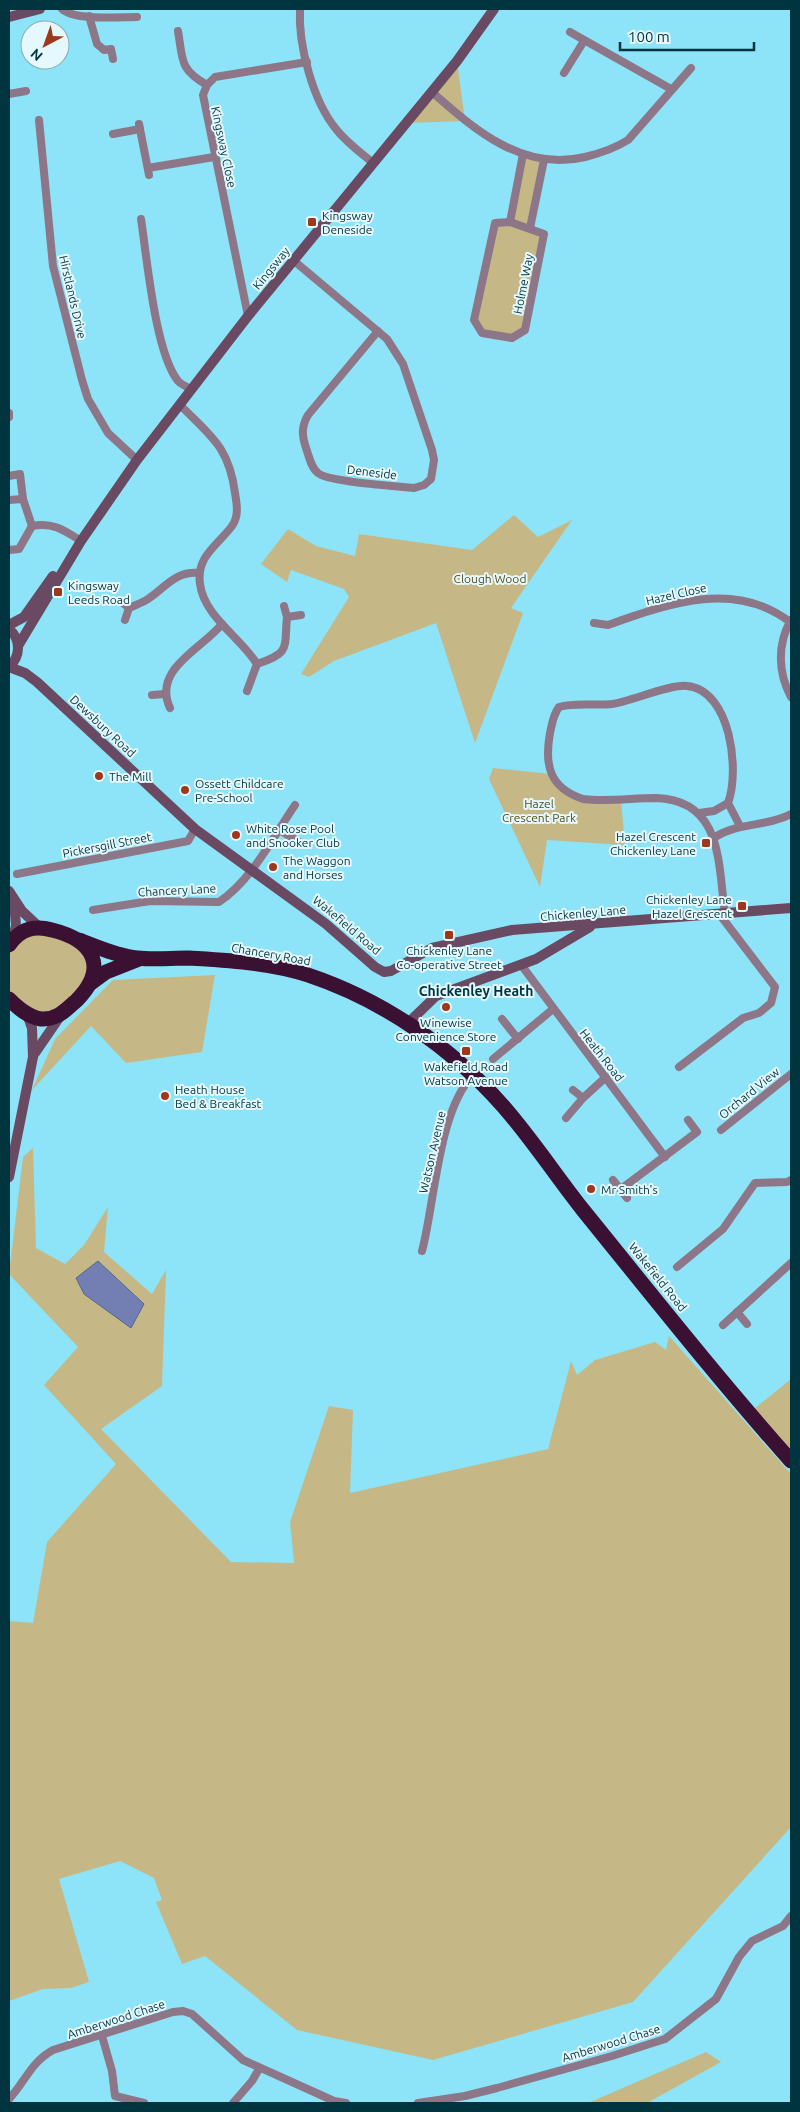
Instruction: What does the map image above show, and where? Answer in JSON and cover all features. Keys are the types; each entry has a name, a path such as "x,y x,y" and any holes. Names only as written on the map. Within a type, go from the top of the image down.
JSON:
{"highway":[{"name":"Chancery Road","path":"39,927 124,956 140,959 189,958 251,963 306,974 357,995 408,1023 440,1046 473,1075 504,1108"},
{"path":"11,942 25,930 39,927"},
{"path":"79,940 90,952 94,960 95,968 91,983"},
{"name":"Chancery Road","path":"62,1014 91,983 106,972 140,959"},
{"path":"9,999 27,1014 43,1019 62,1014"},
{"name":"Wakefield Road","path":"504,1108 582,1208 749,1413 791,1461"}],"main road":[{"path":"9,17 40,9"},
{"name":"Kingsway","path":"9,667 13,663 18,647 78,545 137,460 248,316 432,92 494,9"},
{"name":"Kingsway","path":"9,627 24,616 78,545"},
{"name":"Dewsbury Road","path":"9,627 17,638 23,661 37,682"},
{"name":"Dewsbury Road","path":"9,667 25,673 37,682 195,829"},
{"name":"Wakefield Road","path":"195,829 326,924 375,967 384,972"},
{"path":"9,891 14,902 16,925 11,942"},
{"path":"14,902 39,927"},
{"name":"Chickenley Lane","path":"384,972 398,969 432,948 512,930 791,908"},
{"path":"408,1023 436,996 522,966 548,954 596,924"},
{"path":"556,928 558,946"},
{"path":"9,1178 33,1057 32,1028 27,1014"},
{"path":"33,1057 62,1014"}],"street":[{"path":"62,9 67,13 89,16 138,17"},
{"path":"300,9 300,31 306,62 328,119 345,140 373,163"},
{"path":"89,16 97,44 104,50 111,49 114,58"},
{"path":"178,31 186,69 193,77 207,85 215,77 306,62"},
{"path":"570,32 671,89"},
{"path":"564,74 584,41"},
{"path":"432,92 480,133 524,154 544,160 573,160 615,148 638,130 690,68"},
{"name":"Kingsway Close","path":"207,85 202,100 248,316"},
{"path":"9,94 26,91"},
{"name":"Hirstlands Drive","path":"39,120 53,266 82,380 88,399 108,433 137,460"},
{"path":"113,134 140,127 149,172 214,157"},
{"path":"524,154 510,222 530,228 544,160"},
{"path":"141,218 158,330 167,360 180,383 191,389"},
{"name":"Holme Way","path":"510,222 495,223 474,320 482,332 512,338 525,330 544,234 530,228"},
{"name":"Deneside","path":"293,260 378,331 396,350 403,364 432,450 434,466 431,479 414,488 335,478 318,474 313,467 303,438 303,423 308,415 378,331"},
{"path":"180,405 214,437 230,464 237,514 233,525 209,549 199,573 200,584 206,600 222,624 240,641 256,664"},
{"path":"9,550 19,548 32,526 24,499 20,474 10,476"},
{"path":"9,500 24,499"},
{"path":"32,526 56,526 78,545"},
{"path":"125,620 130,608 147,600 178,575 189,572 199,573"},
{"name":"Hazel Close","path":"594,623 608,625 690,600 720,596 759,604 791,621"},
{"path":"119,600 130,608"},
{"path":"256,664 274,659 284,648 287,617 284,606"},
{"path":"287,617 301,615"},
{"path":"791,621 783,638 780,655 784,682 791,697"},
{"path":"170,708 166,694 170,678 178,663 207,641 222,624"},
{"path":"247,692 256,664"},
{"path":"679,1067 743,1018 759,1014 771,1003 776,987 723,914 715,837 708,823 699,813 683,803 659,798 595,801 583,799 564,791 552,774 546,754 554,714 558,707 573,704 612,704 686,685 702,690 714,701 724,719 730,739 733,786 728,803 714,811 699,813"},
{"path":"152,695 166,694"},
{"path":"728,803 740,826"},
{"name":"Chancery Lane","path":"93,910 150,901 219,902 251,870 295,805"},
{"path":"715,837 740,826 772,823 791,814"},
{"name":"Pickersgill Street","path":"17,874 188,841 195,829"},
{"path":"278,829 299,842"},
{"name":"Heath Road","path":"522,966 665,1157"},
{"path":"493,1059 553,1009"},
{"path":"502,1019 518,1039"},
{"name":"Orchard View","path":"721,1130 791,1074"},
{"name":"Watson Avenue","path":"422,1251 447,1129 457,1097 463,1086 473,1075"},
{"path":"566,1118 582,1098 606,1077"},
{"path":"573,1090 582,1098"},
{"path":"621,1189 697,1132 688,1120"},
{"path":"613,1180 627,1198"},
{"path":"678,1267 723,1229 755,1183 787,1182 791,1180"},
{"path":"425,1240 434,1241"},
{"path":"723,1325 791,1264"},
{"path":"736,1312 746,1324"},
{"name":"Amberwood Chase","path":"418,2103 465,2100 665,2039 716,1999 739,1958 752,1941 783,1926 791,1916"},
{"name":"Amberwood Chase","path":"9,2100 41,2056 53,2050 173,2012 183,2011 192,2014 243,2060 259,2069 334,2101 346,2103"},
{"path":"102,2036 112,2071 115,2096 144,2103"},
{"path":"233,2103 248,2086 259,2069"}],"green space":[{"path":"457,61 465,121 407,123"},
{"path":"523,154 544,160 530,228 544,234 525,330 512,338 482,333 474,320 495,223 510,222"},
{"name":"Clough Wood","path":"514,515 538,537 572,520 511,608 523,613 475,743 436,623 334,661 309,677 301,674 349,597 344,589 291,570 287,582 261,564 288,529 316,546 355,556 359,534 472,550"},
{"name":"Hazel Crescent Park","path":"493,768 552,774 572,796 621,800 625,845 547,840 540,887 489,779"},
{"path":"19,934 75,938 94,976 50,1018 9,999 9,945"},
{"path":"215,975 202,1052 126,1063 91,1026 32,1090 55,1039 113,980"},
{"path":"33,1148 36,1248 65,1264 84,1245 108,1207 104,1252 152,1294 166,1270 162,1386 101,1429 231,1562 294,1563 290,1522 329,1406 353,1410 350,1493 548,1449 571,1361 577,1375 595,1360 655,1342 666,1350 669,1336 791,1474 791,1827 633,2002 433,2060 297,2030 205,1956 182,1964 156,1902 162,1900 154,1878 120,1861 59,1879 89,1982 71,1988 43,1989 9,2001 9,1621 33,1623 47,1542 116,1464 44,1385 78,1347 9,1274 23,1157"},
{"path":"791,1379 791,1461 749,1413"},
{"path":"706,2052 721,2062 647,2103 588,2103"}],"water":[{"path":"98,1261 144,1304 131,1328 84,1294 76,1278"}],"place":[{"name":"Kingsway Deneside","path":"312,222"},
{"name":"Kingsway Leeds Road","path":"58,592"},
{"name":"The Mill","path":"99,776"},
{"name":"Ossett Childcare Pre-School","path":"185,790"},
{"name":"White Rose Pool and Snooker Club","path":"236,835"},
{"name":"Hazel Crescent Chickenley Lane","path":"706,843"},
{"name":"The Waggon and Horses","path":"273,867"},
{"name":"Chickenley Lane Hazel Crescent","path":"742,906"},
{"name":"Chickenley Lane Co-operative Street","path":"449,935"},
{"name":"Winewise Convenience Store","path":"446,1007"},
{"name":"Wakefield Road Watson Avenue","path":"466,1051"},
{"name":"Heath House Bed & Breakfast","path":"165,1096"},
{"name":"Mr Smith's","path":"591,1189"}],"district":[{"name":"Chickenley Heath","path":"476,991"}]}
